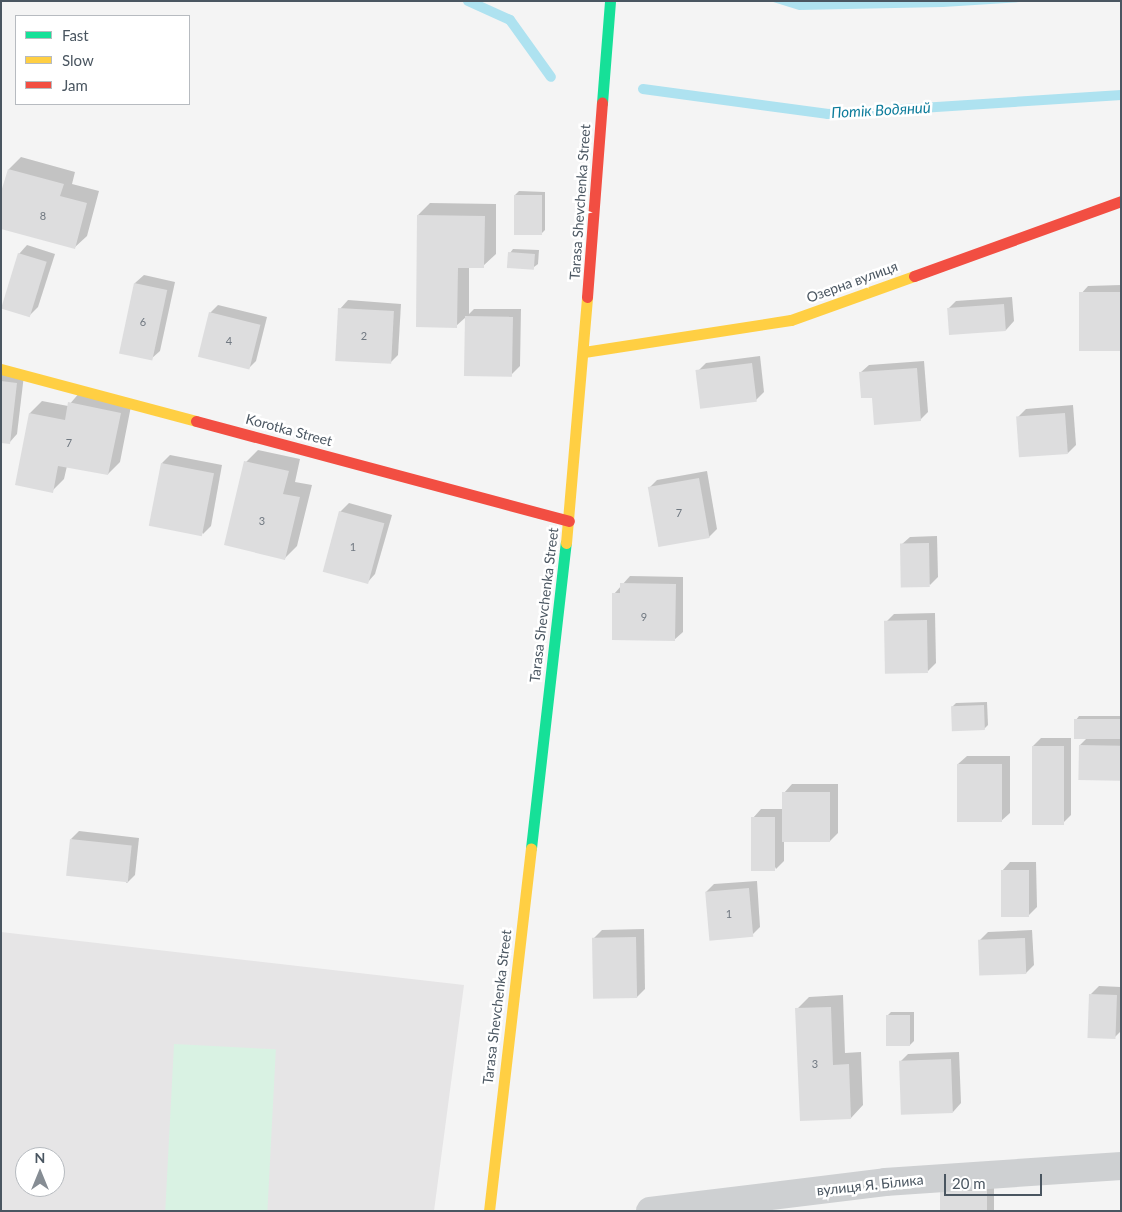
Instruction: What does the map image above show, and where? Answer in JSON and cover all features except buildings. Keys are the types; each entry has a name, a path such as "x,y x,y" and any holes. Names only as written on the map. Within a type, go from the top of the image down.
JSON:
{"street":[{"name":"Tarasa Shevchenka Street","path":"489,1211 569,521 584,352 610,1"},
{"name":"Озерна вулиця","path":"584,352 610,346 791,320 1121,201"},
{"name":"Korotka Street","path":"1,369 569,521"},
{"name":"вулиця Я. Білика","path":"650,1211 885,1182 1121,1166"}],"shaded area":[{"path":"1,932 464,985 434,1211 1,1211"}],"green space":[{"path":"174,1044 276,1049 267,1211 165,1211"}],"water":[{"path":"770,1 1037,1 943,7 799,10"}],"waterway":[{"name":"Потік Водяний","path":"468,1 510,20 551,77"},
{"name":"Потік Водяний","path":"643,89 828,114 1121,95"}],"traffic: fast":[{"path":"602,103 610,1"},
{"path":"531,848 566,543"}],"traffic: slow":[{"path":"584,352 791,320 914,276"},
{"path":"566,543 587,297"},
{"path":"1,369 196,421"},
{"path":"489,1211 531,848"}],"traffic: jam":[{"path":"587,297 602,103"},
{"path":"914,276 1121,201"},
{"path":"196,421 569,521"}]}
